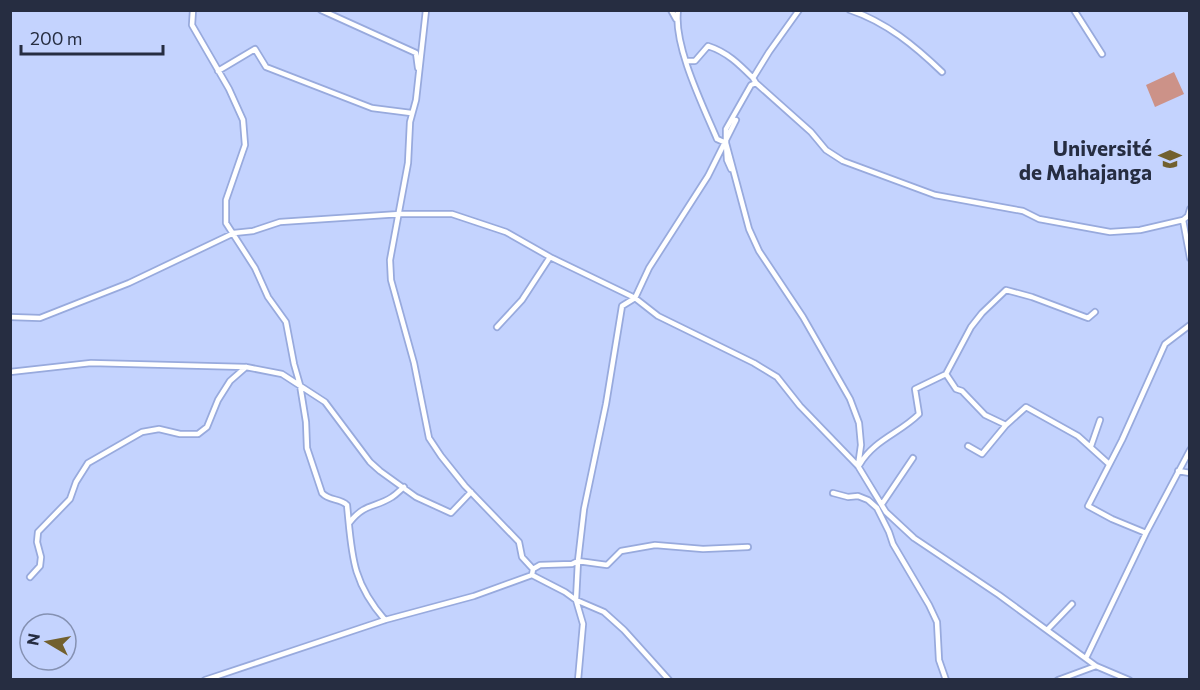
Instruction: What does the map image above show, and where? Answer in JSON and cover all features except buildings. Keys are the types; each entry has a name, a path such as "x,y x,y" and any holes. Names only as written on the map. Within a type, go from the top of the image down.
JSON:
{"street":[{"path":"193,10 192,25 243,120 245,145 226,200 226,223 255,268 268,297 286,322 300,385 306,422 307,448 322,494 347,505 352,560 368,601 385,620"},
{"path":"321,10 416,52 419,74"},
{"path":"426,10 416,100 411,113 408,163 390,260 391,280 414,363 429,438 471,492 519,542 522,557 532,572 576,600 604,612 624,630 669,680"},
{"path":"670,10 676,20 687,62 717,139 726,143"},
{"path":"676,20 678,10"},
{"path":"800,10 769,52 726,129 726,160 736,179 749,229 759,251 803,317 850,399 860,423 861,445 858,466"},
{"path":"850,10 866,13 912,44 942,72"},
{"path":"1074,10 1102,54"},
{"path":"687,62 695,61 708,46 719,49 731,57 811,132 826,150 843,160 935,195 1023,211 1039,219 1110,232 1140,230 1183,220 1188,216 1190,209"},
{"path":"218,71 255,49 266,68 372,108 411,113"},
{"path":"578,680 583,624 576,600 584,509 606,404 622,306 635,298 649,268 687,211 726,143 736,120"},
{"path":"10,317 40,318 129,283 234,233 253,231 280,222 400,214 452,214 506,232 550,257 635,298 658,316 754,363 777,377 800,406 858,466 886,512 914,538 999,595 1096,666 1129,680"},
{"path":"1183,220 1190,258"},
{"path":"497,327 522,300 550,257"},
{"path":"858,466 866,453 876,444 911,422 919,414 915,389 946,374 971,327 1006,290 1088,318 1095,312"},
{"path":"1146,533 1088,506 1165,344 1190,325"},
{"path":"10,372 91,363 246,367 282,374 325,402 370,462 416,497 451,513 471,492"},
{"path":"30,577 40,566 38,532 70,499 76,482 88,463 142,432 159,429 180,434 198,434 207,427 218,400 230,381 246,367"},
{"path":"946,374 956,389 962,391 985,415 1006,425"},
{"path":"968,446 982,454 1006,425 1026,406 1066,428 1091,446 1109,464"},
{"path":"1091,446 1100,420"},
{"path":"1086,658 1146,533 1190,450"},
{"path":"882,504 913,458"},
{"path":"1179,471 1190,473"},
{"path":"349,523 358,512 392,497 404,487"},
{"path":"833,493 848,497 858,496 868,500 877,508 893,544 937,622 939,660 946,680"},
{"path":"205,680 385,620 474,596 532,572 540,565 572,564 578,561 607,565 621,551 655,545 703,549 748,547"},
{"path":"1047,630 1072,604"},
{"path":"1058,680 1096,666"}],"shaded area":[{"path":"1174,72 1184,94 1155,107 1146,85"}],"place":[{"name":"Université de Mahajanga","path":"1170,159"}]}
